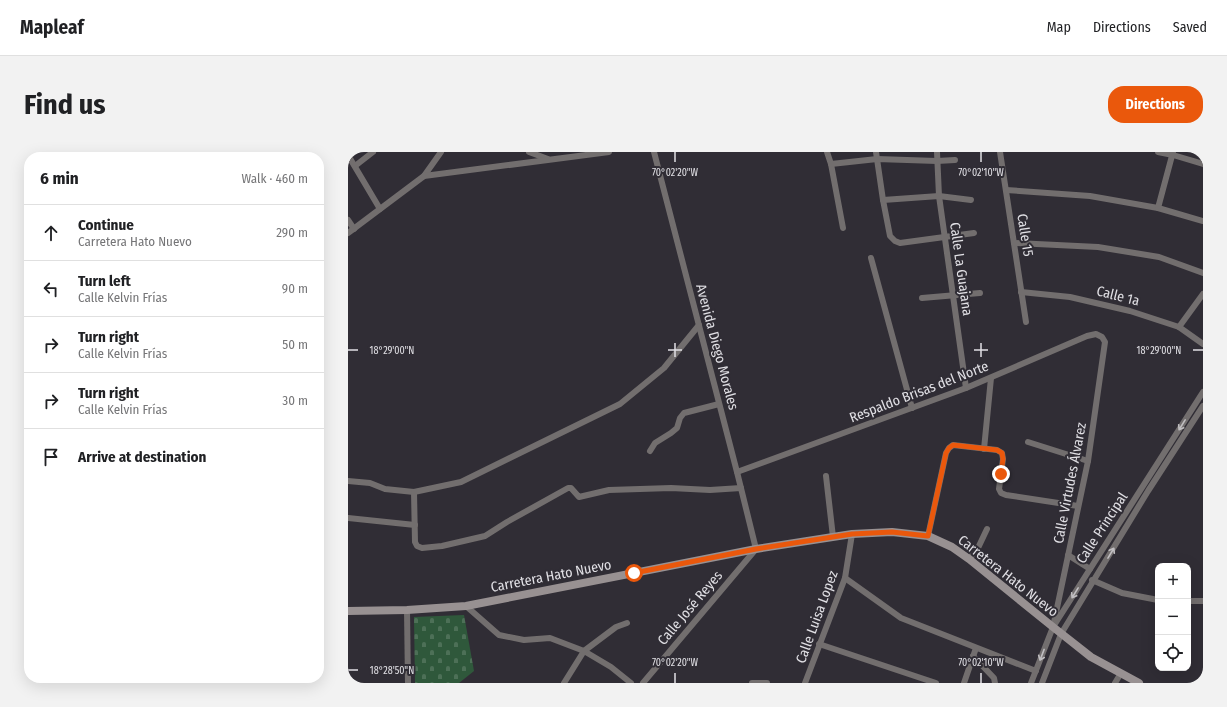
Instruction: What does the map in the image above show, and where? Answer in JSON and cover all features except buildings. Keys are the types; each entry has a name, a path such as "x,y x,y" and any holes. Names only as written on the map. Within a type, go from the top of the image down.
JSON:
{"main road":[{"name":"Carretera Hato Nuevo","path":"348,611 407,610 466,606 756,549 852,534 892,532 928,536 952,547 969,558 1091,657 1140,683"}],"street":[{"path":"355,166 373,152"},
{"path":"348,233 424,176 439,152"},
{"path":"529,152 550,160"},
{"path":"424,176 609,152"},
{"name":"Avenida Diego Morales","path":"654,152 756,549"},
{"path":"827,152 831,164 843,228"},
{"name":"Calle La Guajana","path":"937,152 939,196 944,237 966,388"},
{"name":"Calle 15","path":"1000,152 1026,322"},
{"path":"1158,152 1173,153 1203,164"},
{"path":"1198,152 1203,153"},
{"path":"1158,208 1173,153"},
{"path":"348,155 380,208"},
{"path":"831,164 876,155 938,162 955,160"},
{"path":"876,155 890,236 895,241 900,243 974,233"},
{"path":"1006,190 1090,196 1158,208 1203,221"},
{"path":"883,200 939,196 971,200"},
{"path":"348,220 354,229"},
{"path":"1014,243 1098,246 1159,258 1203,273"},
{"path":"871,258 912,408"},
{"path":"922,298 980,292"},
{"name":"Calle 1a","path":"1022,292 1070,297 1130,310 1179,327 1203,344"},
{"path":"1179,327 1203,294"},
{"path":"348,481 370,483 385,489 414,492 461,482 620,404 664,368 699,325"},
{"name":"Respaldo Brisas del Norte","path":"737,472 966,388 1087,336 1096,334 1102,336 1105,342"},
{"name":"Calle Virtudes Álvarez","path":"1053,627 1088,461 1105,342"},
{"path":"984,449 991,378"},
{"name":"Calle Principal","path":"1031,683 1053,627 1203,392"},
{"path":"650,451 655,443 677,428 680,418 684,413 719,404"},
{"name":"Calle Principal","path":"1042,683 1061,634 1144,497 1203,406"},
{"path":"1028,442 1088,461"},
{"path":"928,536 946,453 953,445 997,450 1002,453 1003,459 999,489 1001,493 1078,506"},
{"path":"826,476 833,537"},
{"path":"414,492 415,542 417,546 422,548 442,546 485,536 568,488 571,488 579,497 610,490 671,488 710,490 741,488"},
{"path":"348,518 415,525"},
{"path":"969,558 978,548 987,529"},
{"name":"Calle Luisa Lopez","path":"806,683 845,578 852,534"},
{"name":"Calle José Reyes","path":"643,683 756,549"},
{"path":"1068,555 1090,569"},
{"path":"1085,577 1122,593 1155,599"},
{"path":"845,578 901,618 1036,671"},
{"path":"1191,601 1203,601"},
{"path":"466,606 500,635 524,640 550,638 584,651 611,667 632,683"},
{"path":"407,610 408,683"},
{"path":"564,683 584,651 616,627 627,623"},
{"path":"820,644 936,683"},
{"path":"964,683 976,648"},
{"path":"973,656 994,678 995,683"},
{"path":"1115,683 1121,673"},
{"path":"752,683 767,683"}],"green space":[{"path":"464,615 474,671 459,683 415,683 414,617"}],"route":[{"path":"634,573 756,549 852,534 892,532 928,536 946,453 949,448 953,445 997,450 1002,453 1003,459 1001,474"}]}
